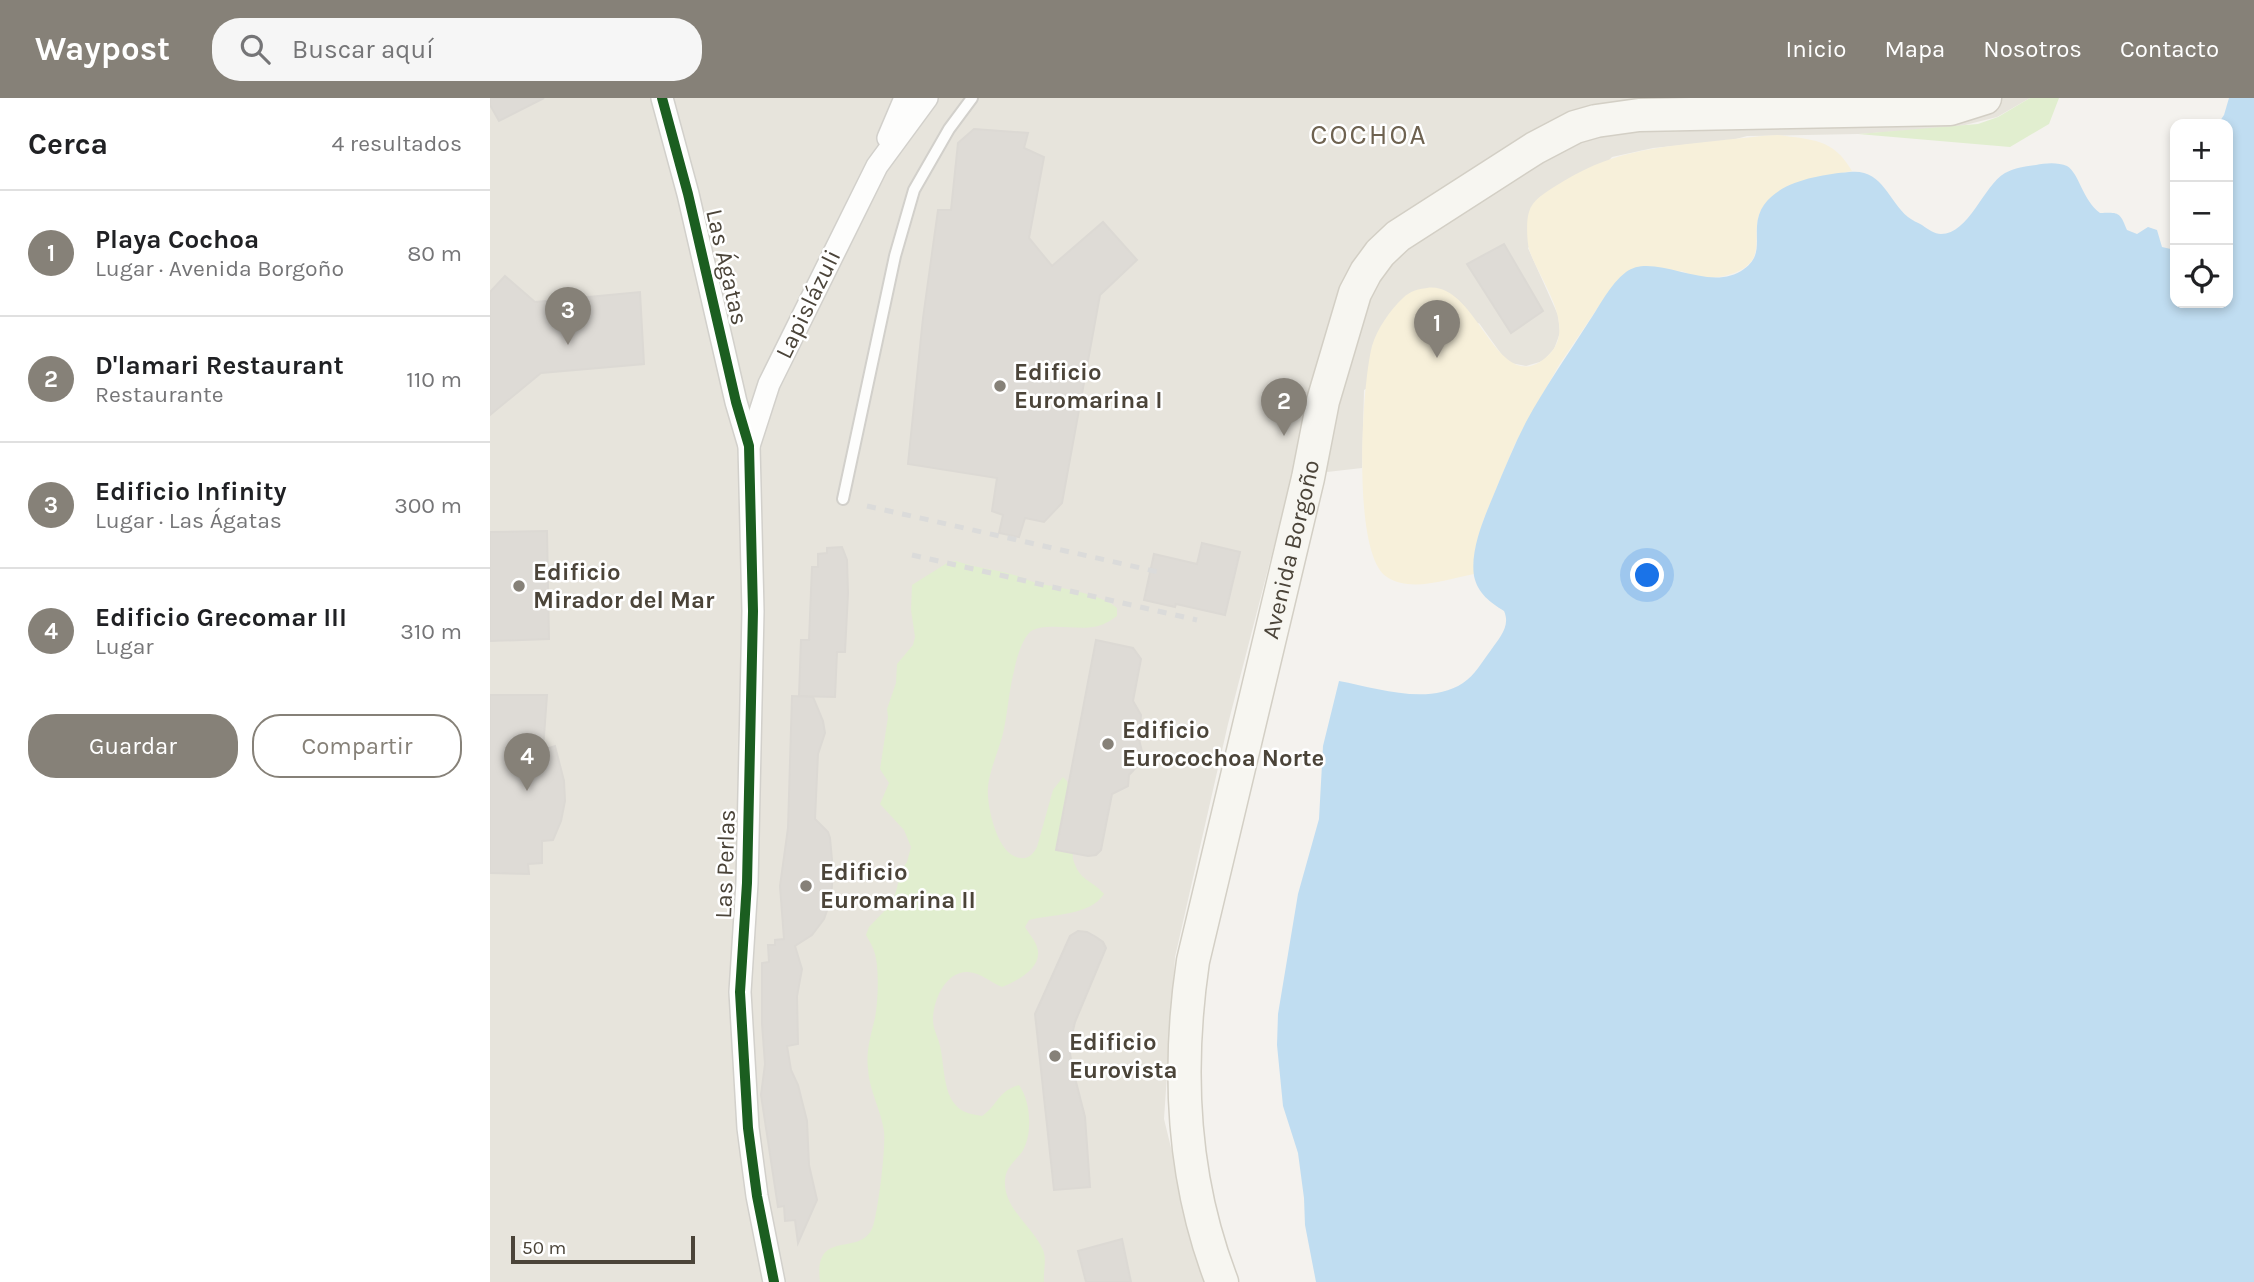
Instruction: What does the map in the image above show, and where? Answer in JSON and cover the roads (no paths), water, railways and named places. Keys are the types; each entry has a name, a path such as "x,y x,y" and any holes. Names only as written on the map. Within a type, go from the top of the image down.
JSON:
{"main road":[{"name":"Avenida Borgoño","path":"1222,1282 1200,1209 1186,1127 1184,1072 1187,1003 1193,961 1308,478 1323,401 1355,293 1366,272 1380,253 1398,236 1535,148 1575,127 1596,121 1694,106 1950,109 1985,98"}],"street":[{"name":"Las Ágatas","path":"662,98 749,446"},
{"name":"Lapislázuli","path":"749,446 769,384 877,166 905,98"},
{"name":"Lapislázuli","path":"877,166 927,98"},
{"name":"Las Perlas","path":"749,446 753,611 747,883 740,992 748,1128 757,1196 774,1282"}],"lane":[{"path":"843,499 895,256 914,190 949,130 972,98"}],"water":[{"path":"2229,98 2254,98 2254,1282 1316,1282 1305,1225 1298,1153 1283,1106 1277,1045 1278,1014 1298,894 1319,819 1323,746 1339,681 1402,693 1449,690 1471,676 1497,641 1505,627 1506,616 1504,611 1485,597 1474,576 1474,556 1479,534 1526,422 1610,289 1626,272 1638,267 1652,266 1715,277 1730,276 1744,269 1755,255 1760,212 1768,200 1778,191 1806,179 1849,172 1869,175 1877,180 1908,217 1941,234 1960,226 1997,179 2005,173 2052,163 2067,166 2071,170 2089,202 2100,213 2118,214 2127,230 2137,234 2148,227 2157,230 2162,247 2170,249 2170,308 2233,308 2233,119 2221,119"}],"railway":[{"path":"867,506 1163,573"},
{"path":"912,555 1197,620"}],"place":[{"name":"Edificio Infinity","path":"568,345"},
{"name":"Playa Cochoa","path":"1437,358"},
{"name":"Edificio Euromarina I","path":"1000,386"},
{"name":"D'lamari Restaurant","path":"1284,436"},
{"name":"Edificio Mirador del Mar","path":"519,586"},
{"name":"Edificio Eurocochoa Norte","path":"1108,744"},
{"name":"Edificio Grecomar III","path":"527,791"},
{"name":"Edificio Euromarina II","path":"806,886"},
{"name":"Edificio Eurovista","path":"1055,1056"}],"district":[{"name":"COCHOA","path":"1369,134"}]}
